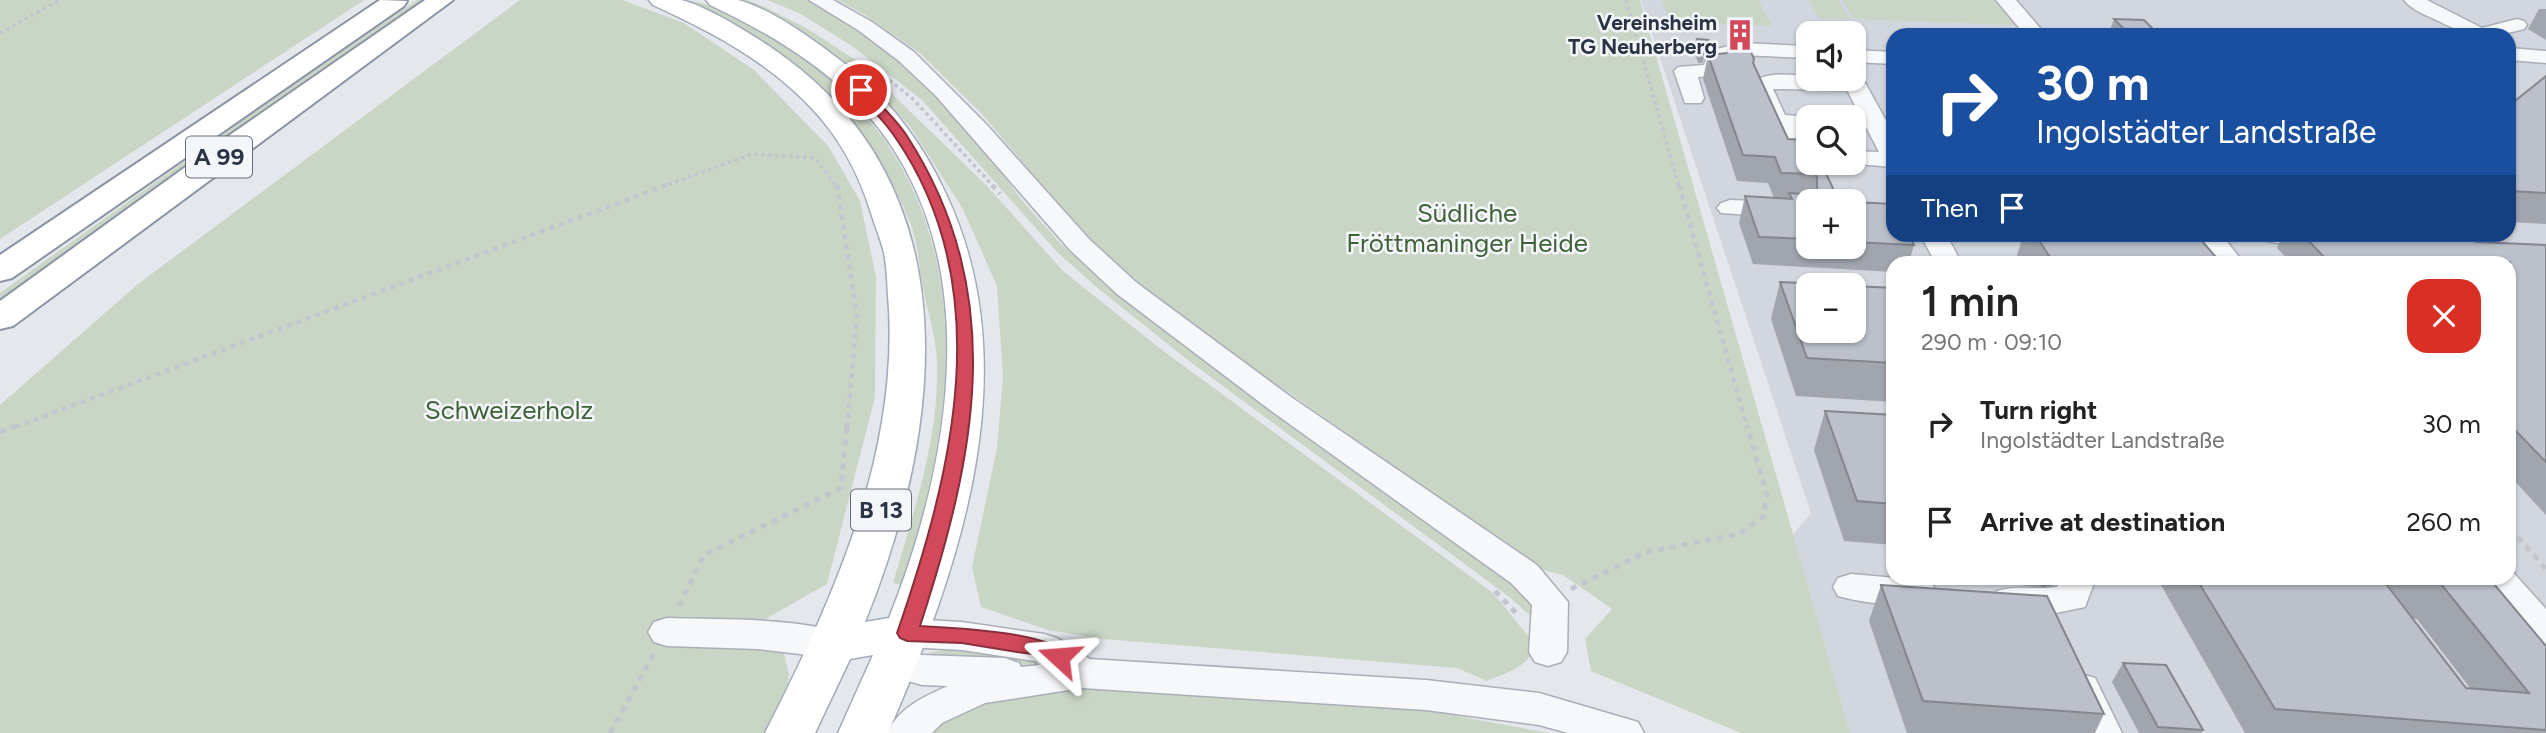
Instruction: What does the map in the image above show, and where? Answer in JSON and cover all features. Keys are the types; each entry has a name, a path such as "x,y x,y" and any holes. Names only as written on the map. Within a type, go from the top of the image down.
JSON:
{"highway":[{"name":"A 99","path":"0,271 397,0"},
{"name":"A 99","path":"0,318 237,143 441,0"}],"main road":[{"name":"B 13","path":"661,0 726,29 769,56 828,109 868,163 900,246 908,309 908,358 898,448 872,545 833,644 790,733"},
{"name":"B 13","path":"718,0 785,33 821,56 861,90 901,135 929,185 954,250 967,332 964,394 954,473 931,563 901,648 863,733"},
{"path":"833,644 901,648"}],"street":[{"path":"819,0 848,14 945,91 1065,229 1117,280 1258,388 1524,574 1550,602 1548,652"},
{"path":"2006,0 2030,28"},
{"path":"2414,0 2433,13 2468,28"},
{"path":"2505,28 2516,25"},
{"path":"1693,98 1685,71 1714,71 1716,54 1741,50 1796,52"},
{"path":"2516,54 2546,57"},
{"path":"1866,57 1886,58"},
{"path":"1796,81 1774,81 1762,86 1776,121 1796,137"},
{"path":"1858,91 1886,143"},
{"path":"1776,121 1796,122"},
{"path":"1866,126 1878,127"},
{"path":"1866,158 1886,159"},
{"path":"1730,208 1796,211"},
{"path":"2214,242 2225,256"},
{"path":"1851,587 2041,603 2072,598 2076,585"},
{"path":"2504,585 2546,634"},
{"path":"667,632 758,635 833,644"},
{"path":"901,648 922,670 976,674 1082,673 1202,679 1454,699 1539,709 1623,733"},
{"path":"2070,666 2102,733"},
{"path":"907,733 928,712 979,689 1082,673"}],"path":[{"path":"0,33 60,0"},
{"path":"1585,580 1646,552 1739,534 1763,517 1767,496 1626,0"},
{"path":"0,432 752,154 815,158 837,185 857,316 842,488 705,555 667,632 610,733"},
{"path":"2516,535 2546,569"}],"shaded area":[{"path":"1641,0 2546,0 2546,733 1798,733 1688,659 1811,513"}],"green space":[{"path":"0,0 364,0 0,239"},
{"path":"417,0 427,0 0,303 0,293"},
{"name":"Schweizerholz","path":"520,0 622,0 684,23 754,70 829,147 860,201 876,277 875,397 827,584 746,630 783,650 789,674 786,697 767,733 0,733 0,405 138,284"},
{"path":"679,0 711,6 746,21 806,60 854,103 891,150 918,201 935,256 944,313 945,372 940,432 928,494 901,585 893,583 923,476 937,393 936,347 911,225 885,170 869,144 831,97 785,56 760,39"},
{"path":"737,0 747,0 765,7 808,29 860,63 987,186 1063,271 1158,347 1493,593 1534,643 1529,658 1510,672 1487,681 1457,668 1104,639 1048,630 981,607 972,567 997,448 1003,377 997,286 963,209 911,128 874,87 797,31"},
{"path":"767,0 810,0 847,18 911,69 954,109 1024,203 1060,243 1091,271 1144,313 1498,568 1528,600 1543,627 1508,596 1189,361 1100,290 1057,252 922,100 852,46 799,13"},
{"name":"Südliche Fröttmaninger Heide","path":"838,0 1640,0 1850,733 1741,733 1591,671 1585,639 1612,609 1563,575 1543,570 1164,306 1084,235 981,113 921,54 865,15"},
{"path":"1662,0 1758,0 1772,26 1671,23"},
{"path":"1809,0 1838,0 1850,19 1819,18"},
{"path":"1843,0 1994,0 2015,25 1854,19"},
{"path":"947,649 1042,661 1040,666 955,662 929,653"},
{"path":"1111,687 1403,706 1549,733 924,733 972,703 1053,688"}],"building":[{"path":"2114,19 2144,20 2152,28 2123,28"},
{"path":"1744,35 1754,59 1753,63 1788,139 1796,139 1796,173 1781,173 1775,157 1743,155 1708,55 1727,53 1733,38"},
{"path":"1697,39 1708,40 1705,48 1700,48"},
{"path":"2546,76 2546,193 2516,191 2516,100"},
{"path":"1816,175 1827,175 1833,189 1817,189"},
{"path":"1789,193 1796,194 1796,239 1759,237 1745,196 1792,199"},
{"path":"1866,203 1886,204 1886,242 1913,242 1914,245 1866,243"},
{"path":"2040,242 2203,242 2215,256 2049,256"},
{"path":"2310,242 2476,242 2546,245 2546,462 2516,431 2516,256 2323,256"},
{"path":"1780,282 1796,283 1796,327"},
{"path":"1866,287 1886,288 1886,363 1807,358 1802,343 1866,343"},
{"path":"1825,411 1886,415 1886,503 1857,501"},
{"path":"1881,585 2047,596 2104,714 1923,701"},
{"path":"2200,585 2387,585 2466,688 2529,693 2442,585 2495,585 2546,646 2546,730 2275,709"},
{"path":"2123,663 2166,665 2203,730 2158,727"}],"place":[{"name":"Vereinsheim TG Neuherberg","path":"1740,35"}],"route":[{"path":"861,90 901,135 929,185 954,250 967,332 964,394 954,473 931,563 907,633 962,636 1044,648 1059,657"}]}
